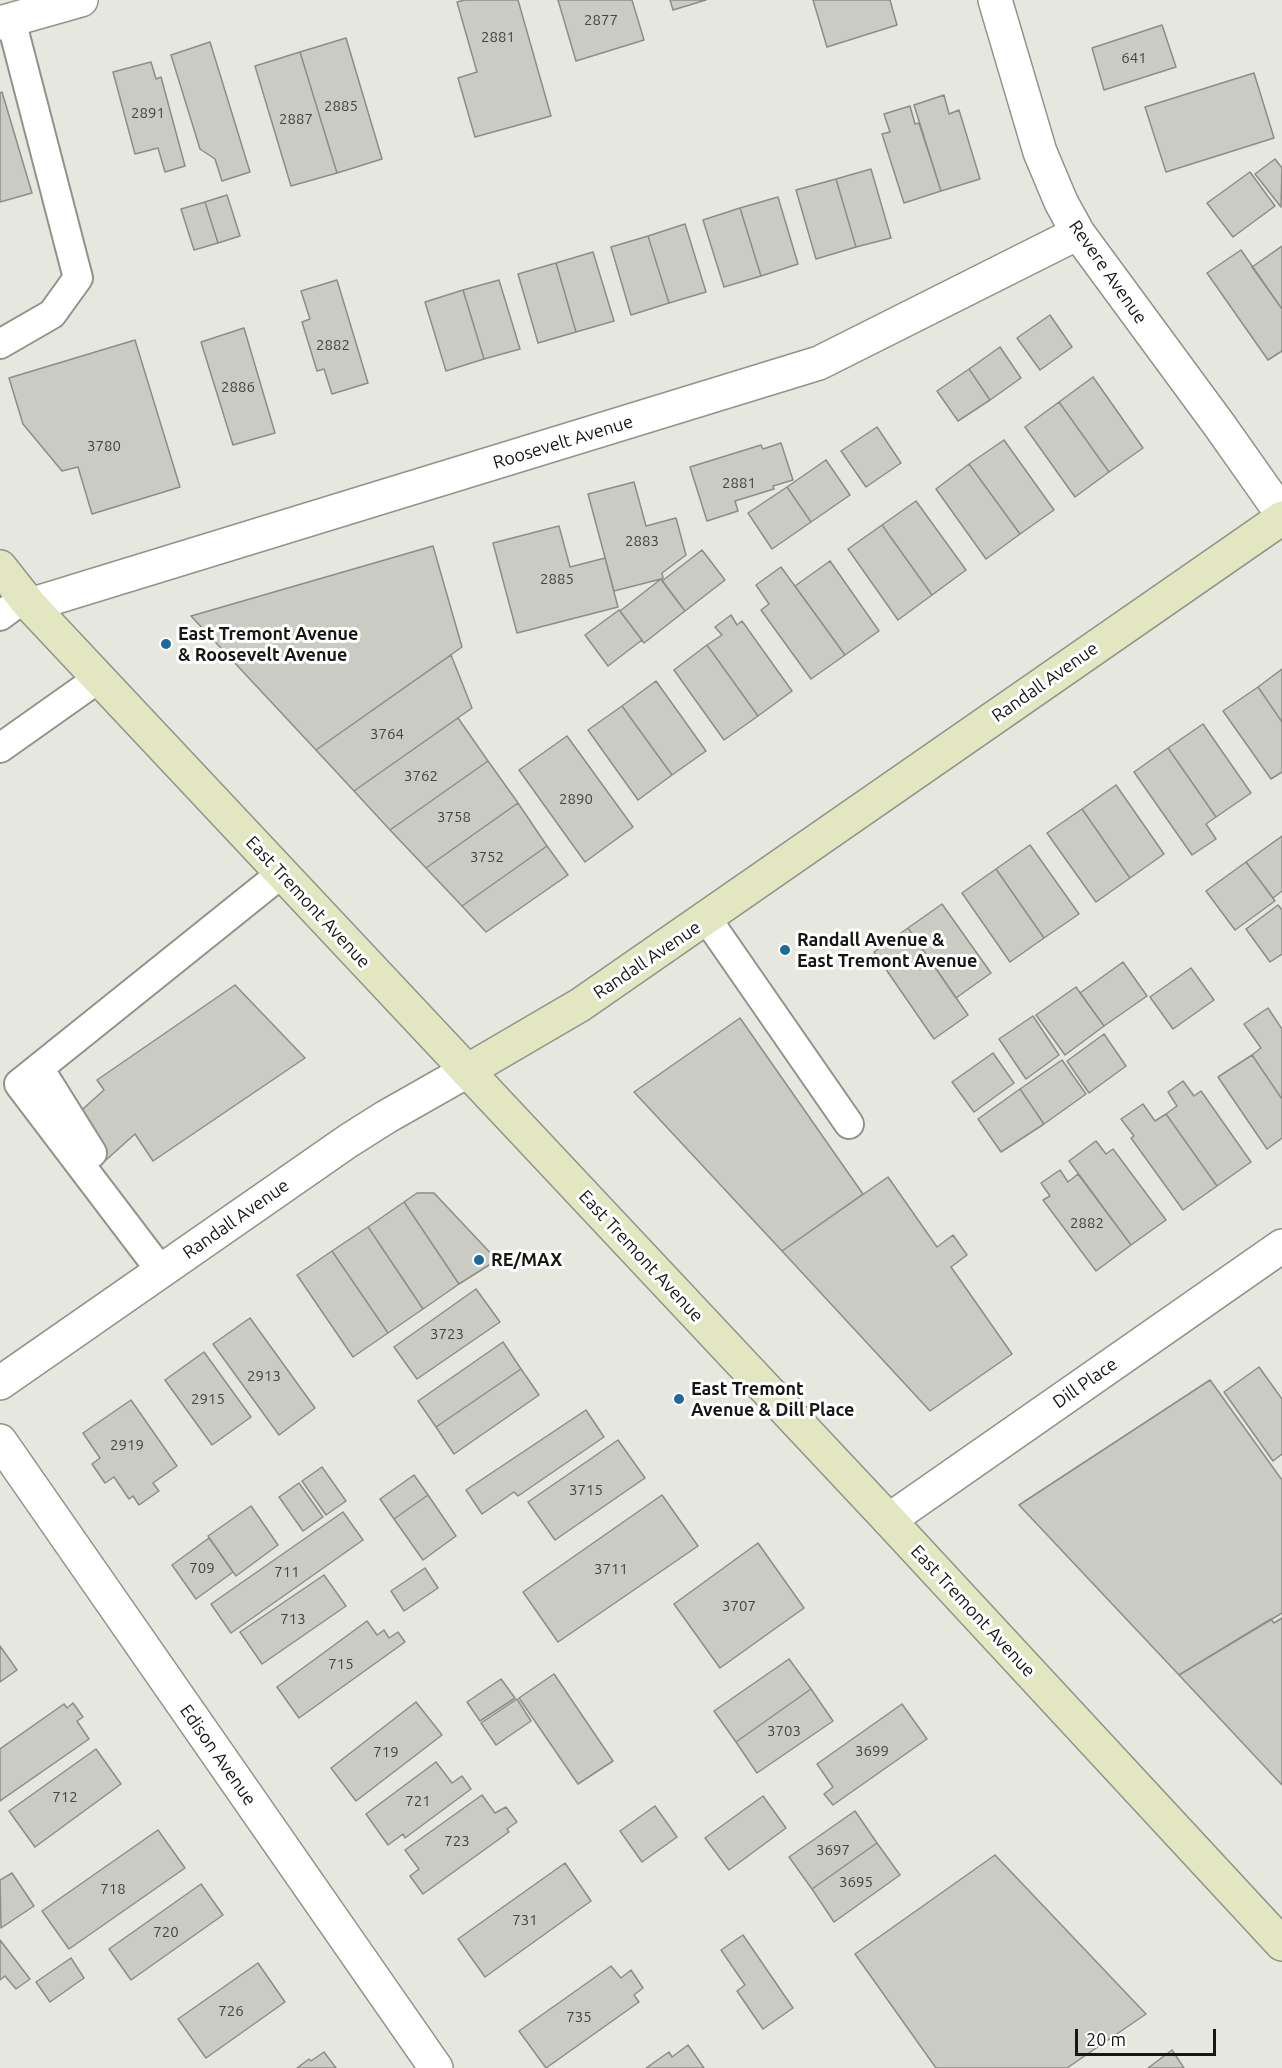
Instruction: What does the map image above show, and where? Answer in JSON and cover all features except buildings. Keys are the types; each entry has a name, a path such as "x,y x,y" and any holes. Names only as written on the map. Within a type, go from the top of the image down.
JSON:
{"main road":[{"name":"Randall Avenue","path":"467,1071 580,1005 707,919 757,881 1282,516"},
{"name":"East Tremont Avenue","path":"0,567 18,606 99,678 889,1520 1282,1944"}],"street":[{"path":"5,22 81,0"},
{"name":"Revere Avenue","path":"995,0 1040,152 1060,202 1078,233 1220,426 1282,516"},
{"name":"Roosevelt Avenue","path":"18,606 819,363 1078,233"},
{"name":"Randall Avenue","path":"0,1383 348,1141 467,1071"},
{"name":"Dill Place","path":"889,1520 1282,1246"},
{"name":"Edison Avenue","path":"0,1441 436,2068"}],"lane":[{"path":"0,344 52,314 78,278 5,22"},
{"path":"0,748 99,678"},
{"path":"161,1270 121,1217 112,1184 29,1076 282,873"},
{"path":"707,919 849,1124"}],"place":[{"name":"East Tremont Avenue & Roosevelt Avenue","path":"166,644"},
{"name":"Randall Avenue & East Tremont Avenue","path":"785,950"},
{"name":"RE/MAX","path":"479,1260"},
{"name":"East Tremont Avenue & Dill Place","path":"679,1399"}]}
